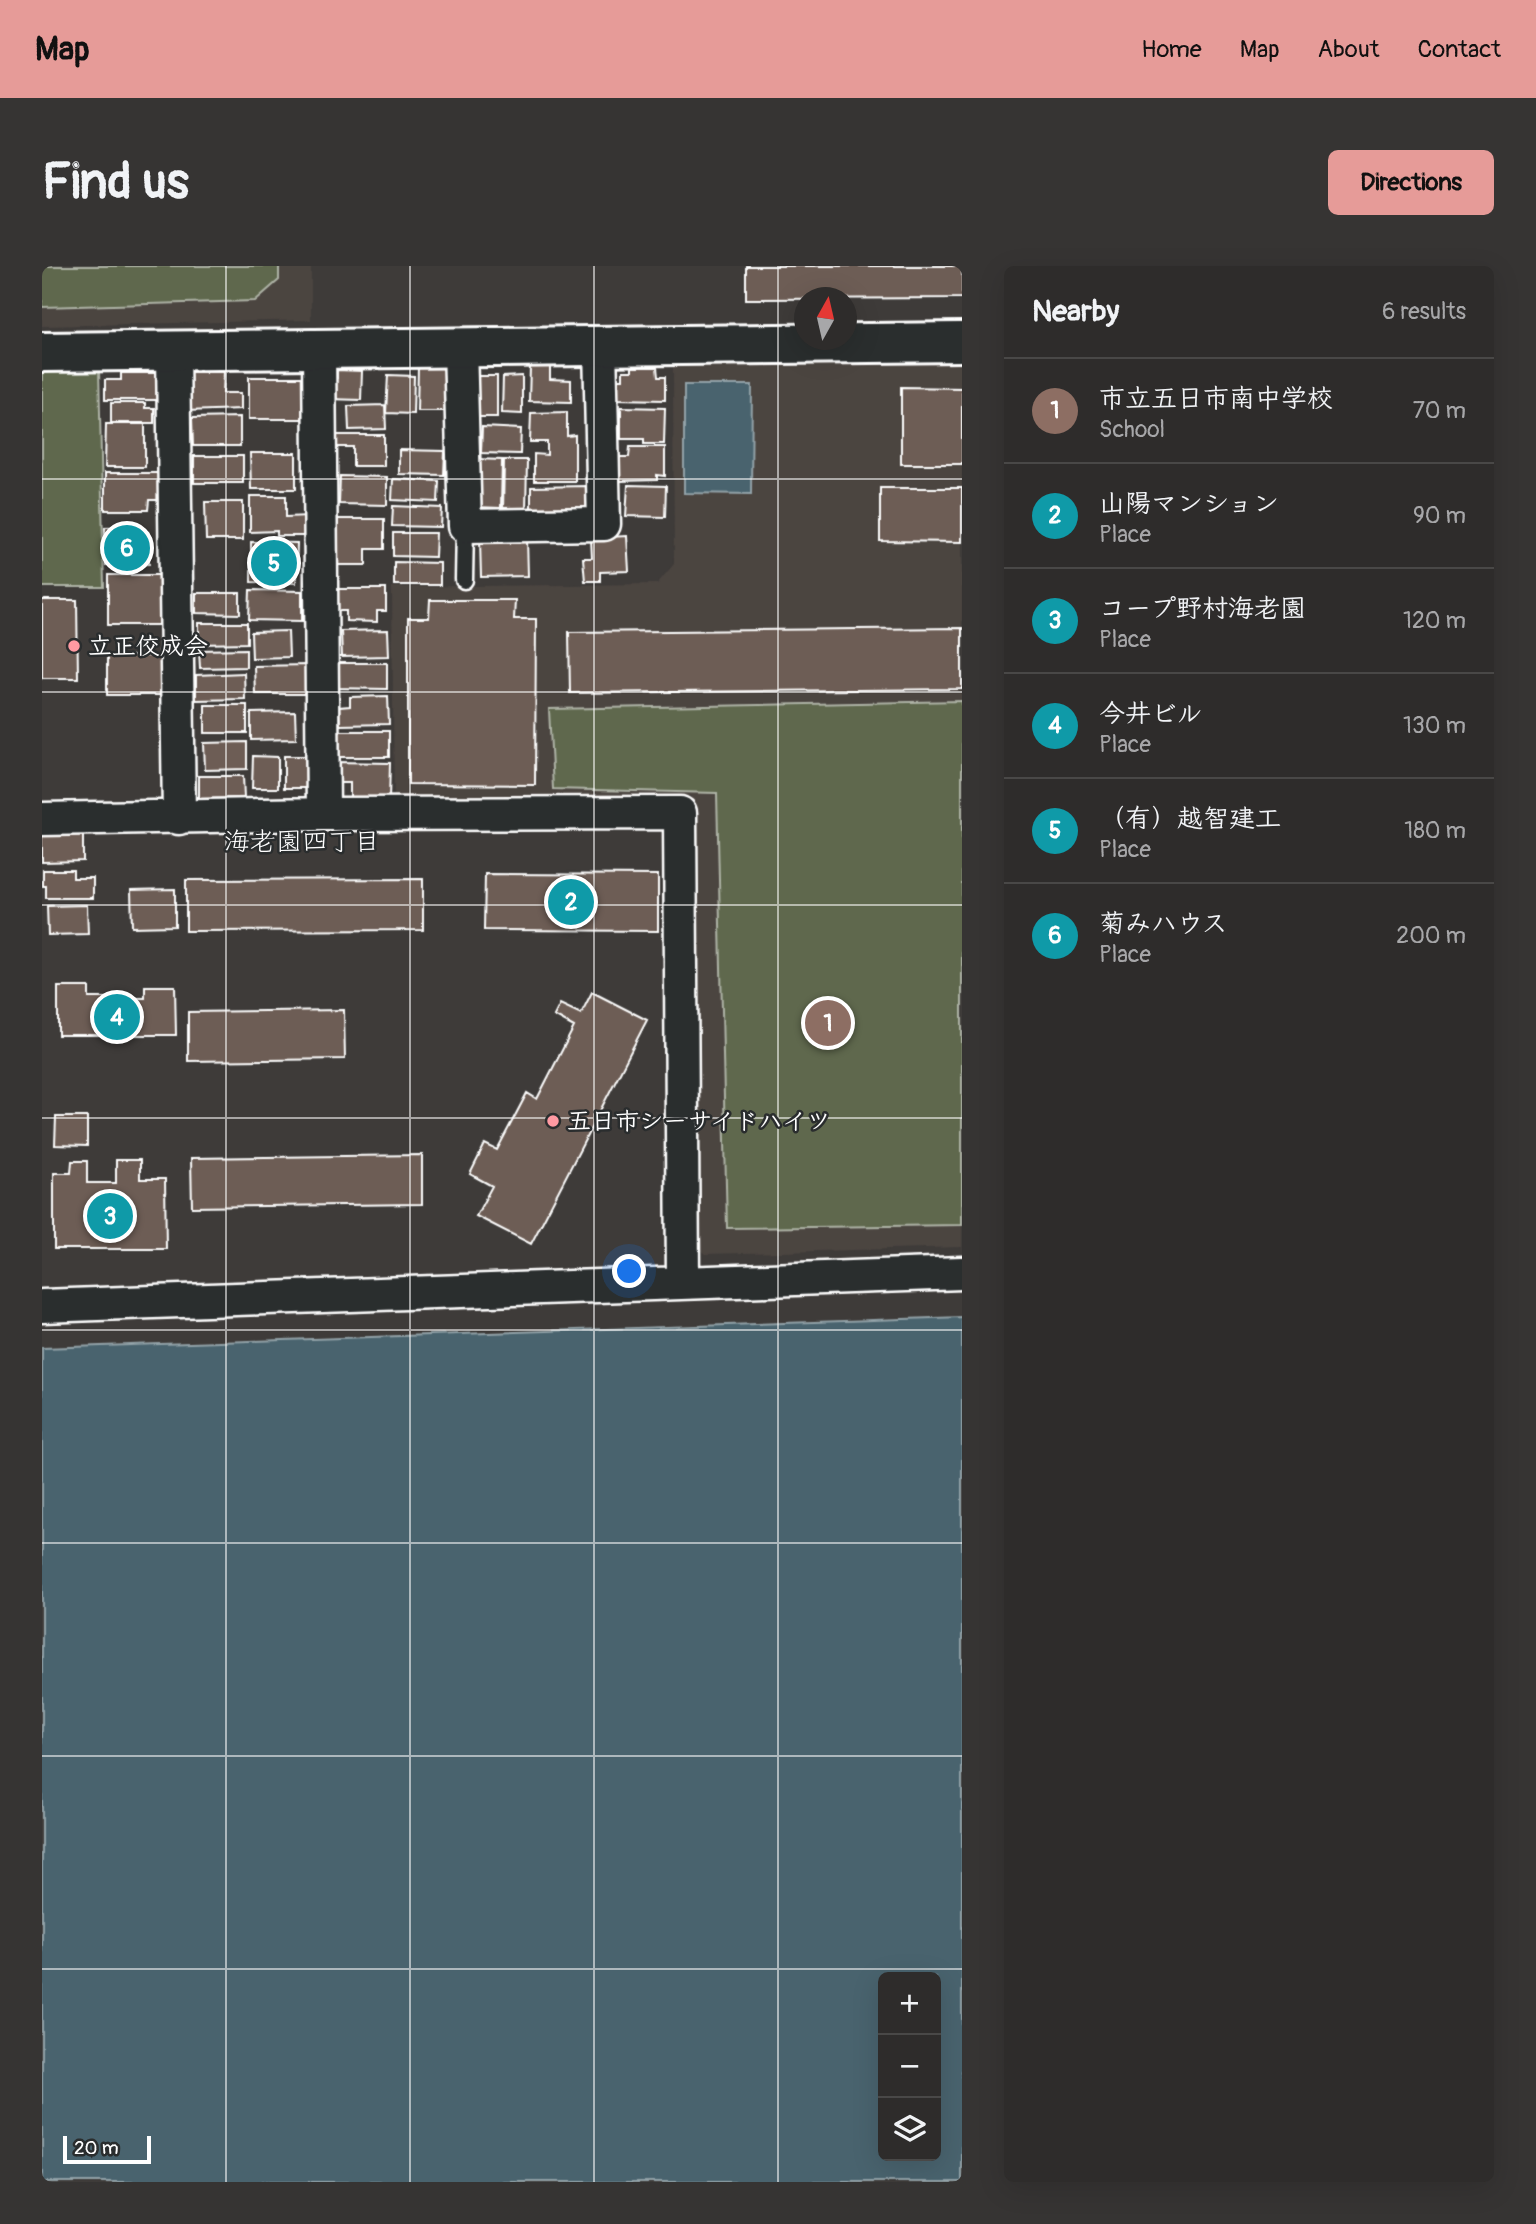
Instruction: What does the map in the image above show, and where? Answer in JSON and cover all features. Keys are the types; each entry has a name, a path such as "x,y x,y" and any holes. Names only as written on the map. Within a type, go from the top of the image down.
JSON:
{"street":[{"path":"42,352 962,342"},
{"path":"460,347 465,526 604,524 600,345"},
{"path":"319,348 323,814"},
{"path":"173,351 179,818"},
{"path":"42,819 323,814 680,813 683,1282"},
{"path":"42,1306 962,1273"}],"lane":[{"path":"464,580 465,526"}],"shaded area":[{"path":"42,266 311,266 311,320 42,326"},
{"path":"962,361 962,1247 705,1254 695,1246 691,796 394,801 392,587 657,584 674,564 673,364"}],"green space":[{"path":"42,266 279,266 279,280 255,301 42,307"},
{"path":"99,370 104,587 42,587 42,371"},
{"path":"962,701 962,1225 727,1228 717,793 553,789 549,709"}],"water":[{"path":"684,385 752,385 751,494 684,493"},
{"path":"962,1317 962,2182 42,2182 42,1348"}],"building":[{"path":"746,266 962,266 962,298 857,298 857,287 794,287 794,299 746,299"},
{"path":"418,367 448,368 447,411 417,411"},
{"path":"530,367 550,367 550,379 571,380 571,402 529,401"},
{"path":"632,367 657,367 658,377 665,377 665,400 617,399 617,379 623,379 623,371 632,371"},
{"path":"337,370 362,371 361,400 329,399 329,378 337,378"},
{"path":"186,372 224,372 223,393 241,393 241,409 186,411"},
{"path":"121,373 165,373 165,400 105,400 105,380 121,380"},
{"path":"388,375 414,376 413,414 386,413"},
{"path":"473,376 497,376 497,417 473,417"},
{"path":"522,376 522,414 502,413 503,377"},
{"path":"249,377 307,377 307,419 249,419"},
{"path":"901,387 962,388 962,464 901,464"},
{"path":"111,403 145,403 145,408 154,408 154,423 111,423"},
{"path":"385,405 386,429 349,430 348,406"},
{"path":"621,407 665,408 664,444 644,444 644,439 621,439"},
{"path":"567,412 567,436 575,435 575,481 534,481 534,454 547,455 547,442 530,442 531,413"},
{"path":"240,417 240,446 193,446 192,418"},
{"path":"106,424 145,424 145,467 105,467"},
{"path":"482,427 521,429 520,454 481,453"},
{"path":"331,435 384,435 384,466 353,466 353,447 331,447"},
{"path":"630,447 665,447 665,476 657,475 657,480 620,481 620,457 629,457"},
{"path":"399,450 445,451 444,475 399,474"},
{"path":"250,453 296,453 296,489 251,489"},
{"path":"194,456 243,456 243,483 194,483"},
{"path":"476,459 502,460 501,508 475,507"},
{"path":"504,460 527,460 526,511 503,511"},
{"path":"105,473 164,473 164,500 149,500 148,510 105,510"},
{"path":"340,476 387,477 387,505 339,504"},
{"path":"393,479 439,481 438,502 392,500"},
{"path":"628,485 666,486 665,517 626,516"},
{"path":"588,486 589,515 531,516 531,487"},
{"path":"880,488 962,488 962,542 880,541"},
{"path":"250,496 286,496 286,517 309,516 309,536 277,536 277,531 250,532"},
{"path":"205,502 243,502 243,540 206,540"},
{"path":"393,506 442,508 441,527 392,526"},
{"path":"336,519 384,519 384,549 366,549 366,565 336,565"},
{"path":"136,526 137,532 148,532 149,564 106,565 105,527"},
{"path":"393,533 436,533 435,557 393,556"},
{"path":"627,536 629,571 600,572 600,581 585,581 583,558 592,558 591,538"},
{"path":"527,538 528,576 481,577 480,539"},
{"path":"251,542 297,543 296,583 251,582"},
{"path":"394,562 440,563 440,585 394,585"},
{"path":"108,575 161,575 162,625 108,625"},
{"path":"336,589 386,589 386,611 377,611 377,622 346,621 346,611 336,611"},
{"path":"250,590 302,591 302,621 249,620"},
{"path":"196,593 240,593 240,614 196,613"},
{"path":"42,600 77,600 78,678 42,678"},
{"path":"430,600 515,600 514,619 536,619 535,785 408,784 408,618 429,618"},
{"path":"199,623 247,623 247,643 199,644"},
{"path":"962,628 962,689 570,693 569,632"},
{"path":"388,630 389,656 342,657 341,631"},
{"path":"288,631 289,657 252,658 251,632"},
{"path":"246,649 246,667 200,668 199,650"},
{"path":"107,656 167,656 168,695 107,695"},
{"path":"334,663 387,663 387,689 333,688"},
{"path":"308,665 309,694 255,694 254,666"},
{"path":"244,673 245,699 196,700 196,675"},
{"path":"388,696 389,724 340,725 339,707 350,706 350,697"},
{"path":"205,705 247,705 247,733 205,733"},
{"path":"295,712 296,739 251,740 251,713"},
{"path":"335,731 389,731 389,757 335,757"},
{"path":"247,742 247,769 205,770 204,743"},
{"path":"253,756 278,757 278,788 252,788"},
{"path":"284,756 312,756 312,788 284,788"},
{"path":"334,762 390,763 389,800 350,800 350,783 333,783"},
{"path":"199,776 243,776 244,798 199,799"},
{"path":"42,832 83,832 83,861 42,862"},
{"path":"43,870 73,870 73,878 93,878 93,898 46,898"},
{"path":"485,874 658,875 658,931 484,930"},
{"path":"423,879 423,930 186,931 186,880"},
{"path":"175,889 175,926 132,927 131,890"},
{"path":"87,905 88,934 48,935 47,906"},
{"path":"145,986 175,986 176,1035 58,1035 58,987 89,987 89,998 145,998"},
{"name":"五日市シーサイドハイツ","path":"592,992 647,1020 531,1244 476,1216 492,1186 470,1174 485,1144 497,1150 527,1093 537,1099 574,1027 554,1016 560,1004 581,1014"},
{"path":"344,1010 345,1059 188,1061 188,1012"},
{"path":"56,1117 87,1117 87,1146 55,1145"},
{"path":"422,1155 422,1204 192,1207 191,1158"},
{"path":"116,1160 140,1160 140,1179 165,1179 166,1249 54,1249 54,1173 71,1173 72,1161 87,1161 87,1183 116,1183"}],"place":[{"name":"菊みハウス","path":"127,548"},
{"name":"（有）越智建工","path":"274,563"},
{"name":"立正佼成会","path":"74,646"},
{"name":"山陽マンション","path":"571,902"},
{"name":"今井ビル","path":"117,1017"},
{"name":"市立五日市南中学校","path":"828,1023"},
{"name":"五日市シーサイドハイツ","path":"553,1121"},
{"name":"コープ野村海老園","path":"110,1216"}],"district":[{"name":"海老園四丁目","path":"302,842"}]}
